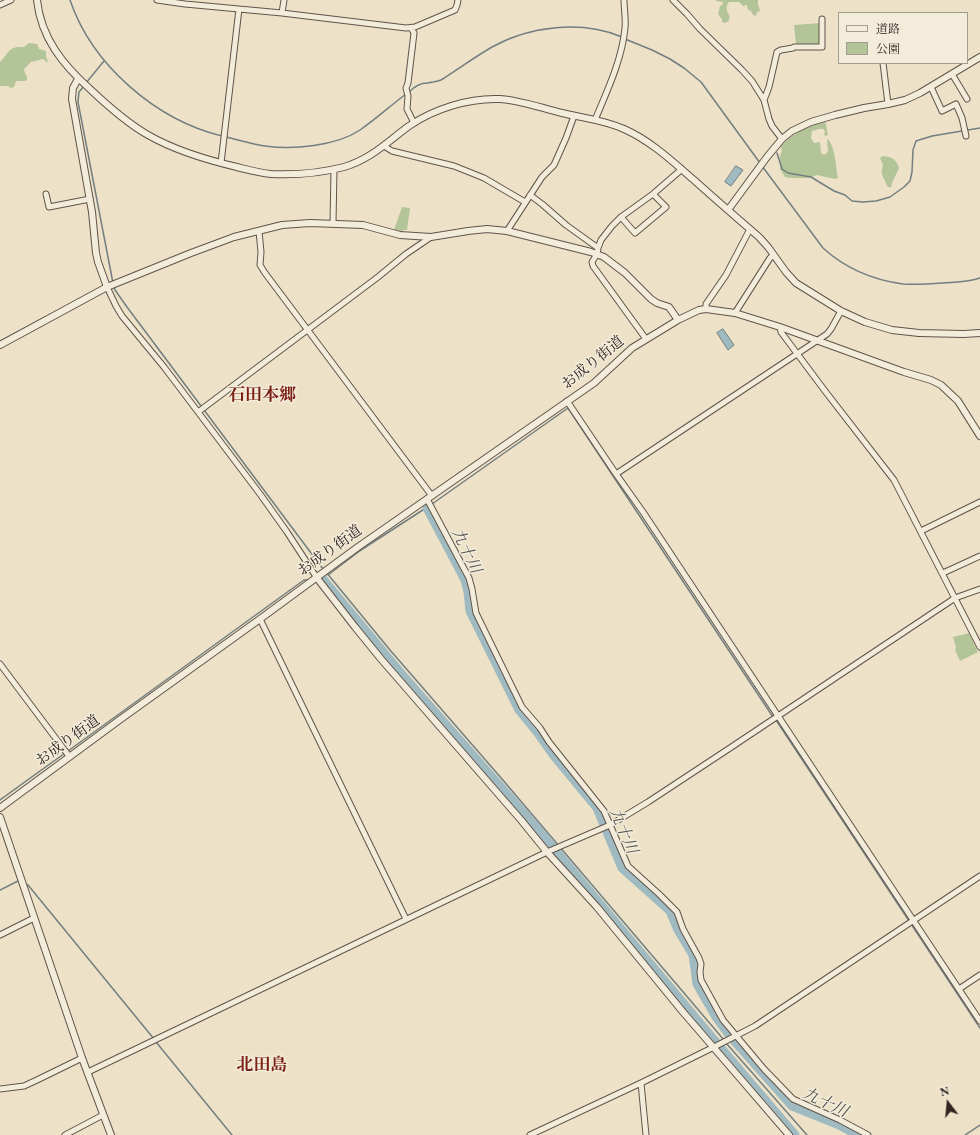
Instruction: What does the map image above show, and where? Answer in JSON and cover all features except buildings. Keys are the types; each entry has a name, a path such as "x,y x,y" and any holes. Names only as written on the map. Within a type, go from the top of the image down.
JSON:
{"street":[{"path":"0,5 11,0"},
{"path":"37,0 47,38 60,59 78,79 115,113 148,136 190,153 221,163 271,174 297,174 334,169 358,162 372,155 424,116 440,109 484,99 507,100 610,123 639,136 652,144 759,237 796,283 841,311 865,322 892,330 919,333 980,333"},
{"path":"157,0 411,28 455,10 458,0"},
{"path":"282,13 284,0"},
{"path":"595,120 620,55 625,27 624,0"},
{"path":"673,0 752,81 764,100 772,126 782,139"},
{"path":"221,163 239,9"},
{"path":"764,100 769,87 777,52 794,47 822,47 822,19"},
{"path":"411,28 414,33 408,83 406,88 408,96 407,111 414,123"},
{"path":"728,210 764,160 782,139 796,129 811,122 860,109 905,100 920,93 980,57"},
{"path":"883,64 888,104"},
{"path":"952,74 967,99"},
{"path":"78,79 73,88 72,99 90,199 96,253 107,288 122,316 164,367 198,412 287,532 317,578 381,659 596,907 789,1135"},
{"path":"930,87 942,111 956,104 962,118 966,136"},
{"path":"507,231 542,177 554,165 574,116"},
{"path":"384,146 392,151 454,166 484,178 525,202"},
{"path":"333,223 334,169"},
{"path":"646,339 593,266 592,262 601,240 612,226 621,217 653,194 682,169"},
{"path":"46,194 49,207 90,199"},
{"path":"621,217 635,233 666,207 653,194"},
{"path":"530,195 625,273 651,299 669,308 678,320"},
{"path":"0,345 107,288 234,237 282,225 333,223 363,225 400,235 431,237 468,230 486,229 507,231 597,251"},
{"path":"750,229 726,275 706,304 706,309 735,313 780,327 904,372 931,380 941,386 958,401 980,436"},
{"path":"259,231 261,252 260,265 429,498 469,578 476,613 522,707 604,811 628,866 677,912 683,930 699,958 701,964 701,980 723,1020 793,1099 840,1120 868,1135"},
{"path":"198,412 378,277 406,254 431,237"},
{"path":"735,313 770,258 774,255"},
{"name":"お成り街道","path":"0,808 69,756 358,547 594,383 632,348 689,314 706,309"},
{"path":"616,474 827,334 841,311"},
{"path":"780,327 781,332 797,354 894,480 980,647"},
{"path":"567,401 643,512 980,1021"},
{"path":"921,531 980,502"},
{"path":"943,573 980,556"},
{"path":"88,1072 547,852 610,825 778,717 955,598 980,590"},
{"path":"260,619 406,919"},
{"path":"0,664 69,756"},
{"path":"0,817 82,1058 111,1135"},
{"path":"530,1135 641,1083 755,1026 980,876"},
{"path":"0,935 34,918"},
{"path":"959,989 980,974"},
{"path":"0,1089 24,1086 82,1058"},
{"path":"641,1083 646,1135"},
{"path":"65,1135 103,1115"}],"green space":[{"path":"715,0 758,0 760,11 757,12 756,16 748,10 747,5 743,6 739,2 729,2 727,12 730,17 729,21 725,23 722,22 722,19 718,14 720,6 723,2"},
{"path":"821,23 821,46 796,45 794,25"},
{"path":"29,43 37,44 39,49 46,51 48,63 43,59 31,62 24,69 27,80 16,81 13,88 8,86 0,86 0,62 10,50 24,47"},
{"path":"825,120 828,135 825,136 824,129 819,129 812,131 811,138 814,143 820,142 821,153 824,155 828,152 828,139 831,143 838,178 835,179 817,175 808,178 785,177 780,169 781,147 805,128"},
{"path":"883,156 893,159 899,168 891,188 887,186 882,174 883,165 880,158"},
{"path":"402,207 410,208 407,230 403,230 403,232 394,230"},
{"path":"969,633 978,652 960,661 955,650 956,648 953,637"}],"water":[{"path":"736,166 743,170 731,186 725,182"},
{"path":"723,329 734,345 728,350 717,333"}],"waterway":[{"path":"70,0 80,24 94,46 110,67 130,86 151,103 174,117 197,128 222,136"},
{"path":"409,92 415,87 424,83 441,80 492,47 523,34 539,30 573,27 590,28 622,37"},
{"path":"625,39 670,59 701,82 760,163"},
{"path":"86,83 104,61"},
{"path":"84,86 79,92 78,102 113,283"},
{"path":"226,137 276,147 314,146 327,143 339,140 360,130 406,94"},
{"path":"777,153 782,169 788,173 811,177 834,191 845,195 852,201 876,201 890,197 910,181 913,150 916,141 932,136 980,128"},
{"path":"762,166 823,248 850,267 881,280 903,284 957,282 980,278"},
{"path":"114,286 115,290 127,307 323,569"},
{"path":"0,341 49,315"},
{"path":"432,504 568,408 773,717"},
{"path":"328,575 361,550 429,506"},
{"name":"九十川","path":"427,508 465,580 470,611 519,710 554,756 597,808 622,868 670,911 678,930 693,955 697,984 716,1017 730,1036 792,1106 837,1124 858,1135"},
{"path":"326,572 390,650 724,1040"},
{"path":"323,579 405,678 529,819 795,1135"},
{"path":"68,751 304,580 309,580"},
{"path":"776,720 980,1028"},
{"path":"0,800 65,753"},
{"path":"0,890 18,881 19,882"},
{"path":"25,884 28,885 154,1039"},
{"path":"156,1042 232,1135"},
{"path":"726,1043 807,1135"},
{"path":"965,1135 980,1125"}],"district":[{"name":"石田本郷","path":"262,395"},
{"name":"北田島","path":"262,1065"}]}
